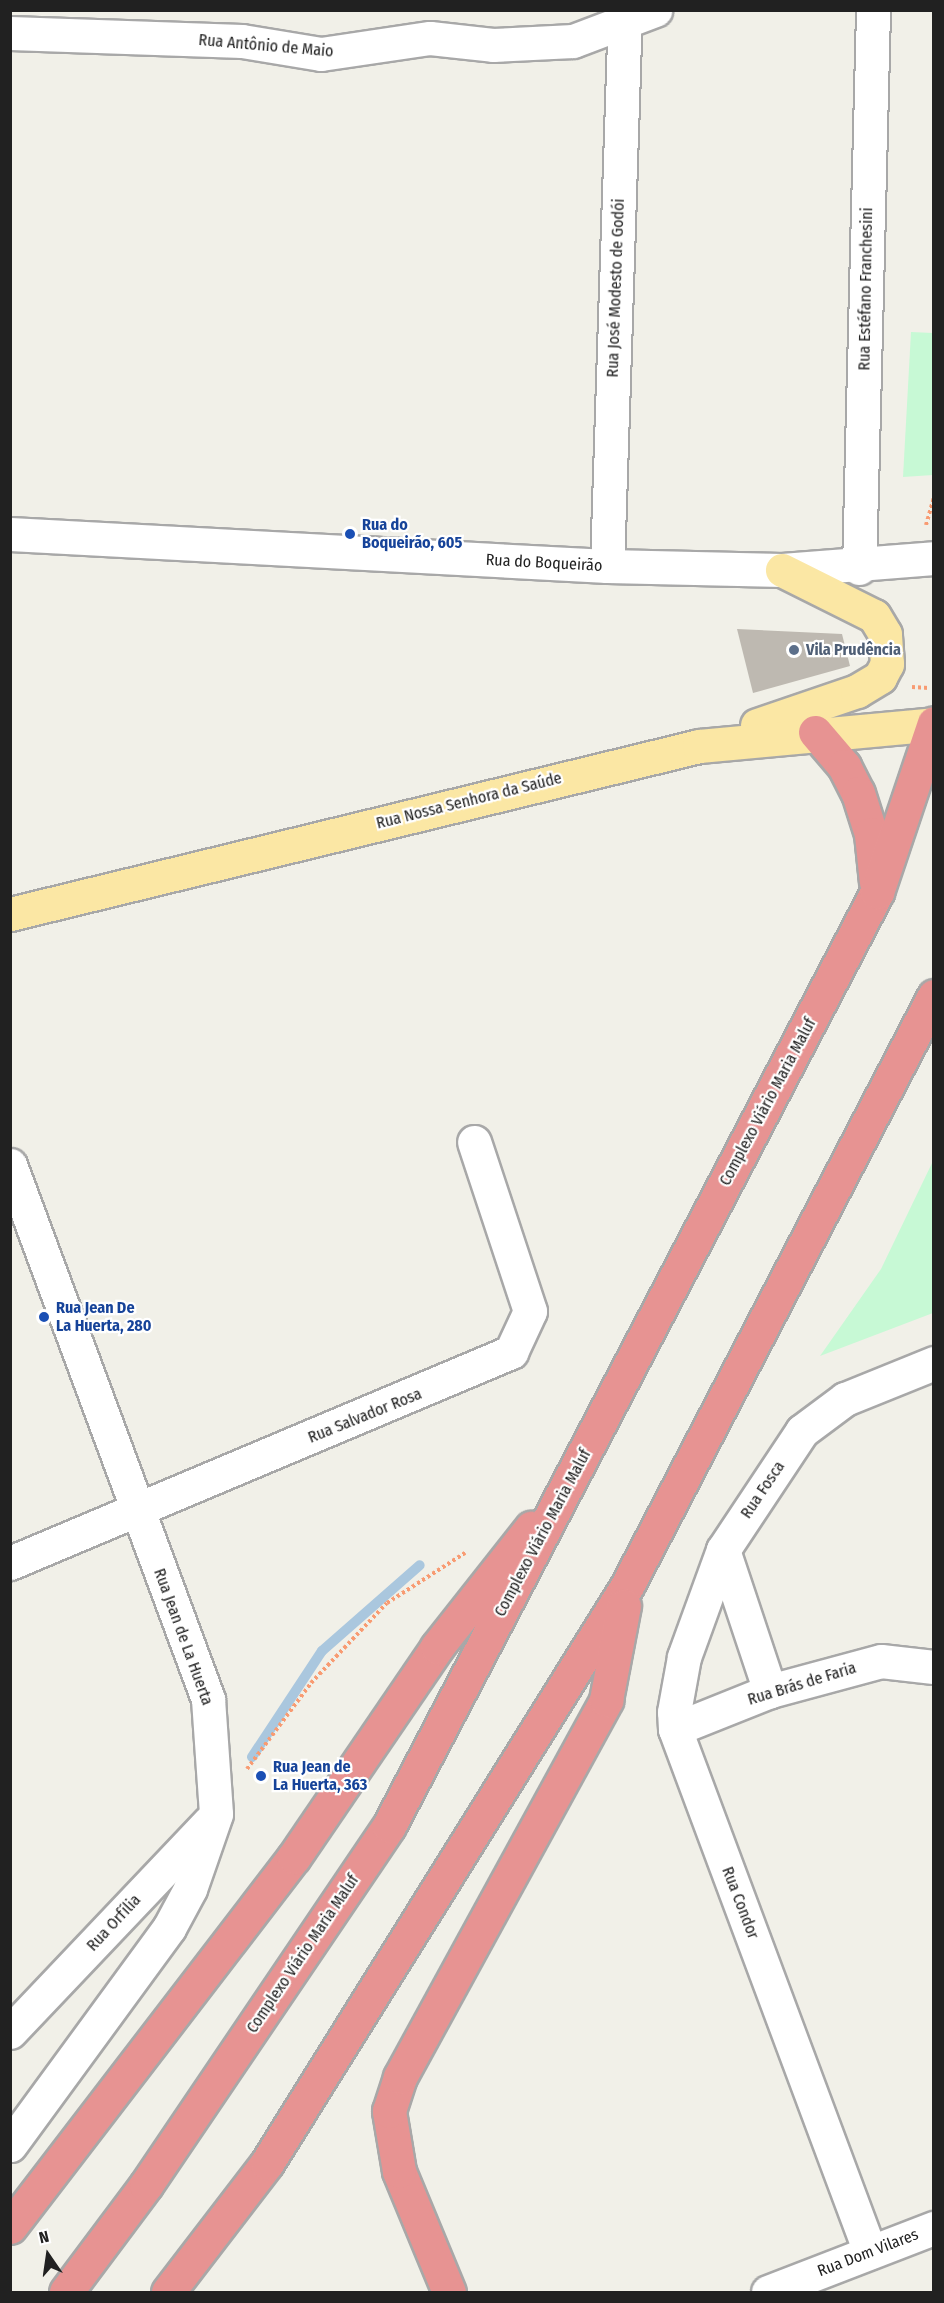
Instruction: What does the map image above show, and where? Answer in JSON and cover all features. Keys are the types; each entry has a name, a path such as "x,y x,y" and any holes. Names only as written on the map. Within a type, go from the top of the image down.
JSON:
{"highway":[{"name":"Complexo Viário Maria Maluf","path":"66,2292 146,2185 389,1826 877,892 933,724"},
{"path":"815,732 844,766 858,793 871,834 877,892"},
{"path":"168,2292 267,2163 627,1586 933,996"},
{"path":"10,2227 294,1857 488,1578 571,1481"},
{"path":"449,2292 399,2171 389,2111 400,2077 606,1700 627,1586"}],"main road":[{"path":"699,746 857,691 880,677 887,664 885,634 874,616 782,570"},
{"name":"Rua Nossa Senhora da Saúde","path":"10,914 699,746 815,732 933,724"}],"street":[{"name":"Rua Antônio de Maio","path":"10,33 242,41 321,54 430,38 493,45 573,41 625,17 655,10"},
{"name":"Rua Estéfano Franchesini","path":"859,568 873,10"},
{"name":"Rua José Modesto de Godói","path":"607,567 625,17"},
{"name":"Rua do Boqueirão","path":"10,534 607,567 782,570 859,568 933,558"},
{"name":"Rua Salvador Rosa","path":"10,1563 511,1352 530,1311 474,1142"},
{"name":"Rua Jean de La Huerta","path":"10,1164 208,1699 216,1814 190,1889 170,1928 10,2145"},
{"name":"Rua Fosca","path":"723,1550 802,1431 819,1416 845,1399 933,1363"},
{"path":"723,1550 770,1691"},
{"name":"Rua Condor","path":"723,1550 684,1657 675,1729 870,2252"},
{"name":"Rua Brás de Faria","path":"675,1729 770,1691 881,1661 933,1667"},
{"name":"Rua Orfília","path":"10,2032 216,1814"},
{"name":"Rua Dom Vilares","path":"768,2292 933,2228"}],"path":[{"path":"216,1814 311,1683 387,1603 472,1549"}],"green space":[{"path":"911,332 933,333 933,475 903,477"},
{"path":"933,1161 933,1313 820,1356 881,1269"}],"building":[{"name":"Vila Prudência","path":"737,629 842,634 850,666 753,693"}],"waterway":[{"path":"252,1757 322,1651 420,1565"}],"place":[{"name":"Rua do Boqueirão, 605","path":"350,534"},
{"name":"Vila Prudência","path":"794,650"},
{"name":"Rua Jean De La Huerta, 280","path":"44,1317"},
{"name":"Rua Jean de La Huerta, 363","path":"261,1776"}]}
